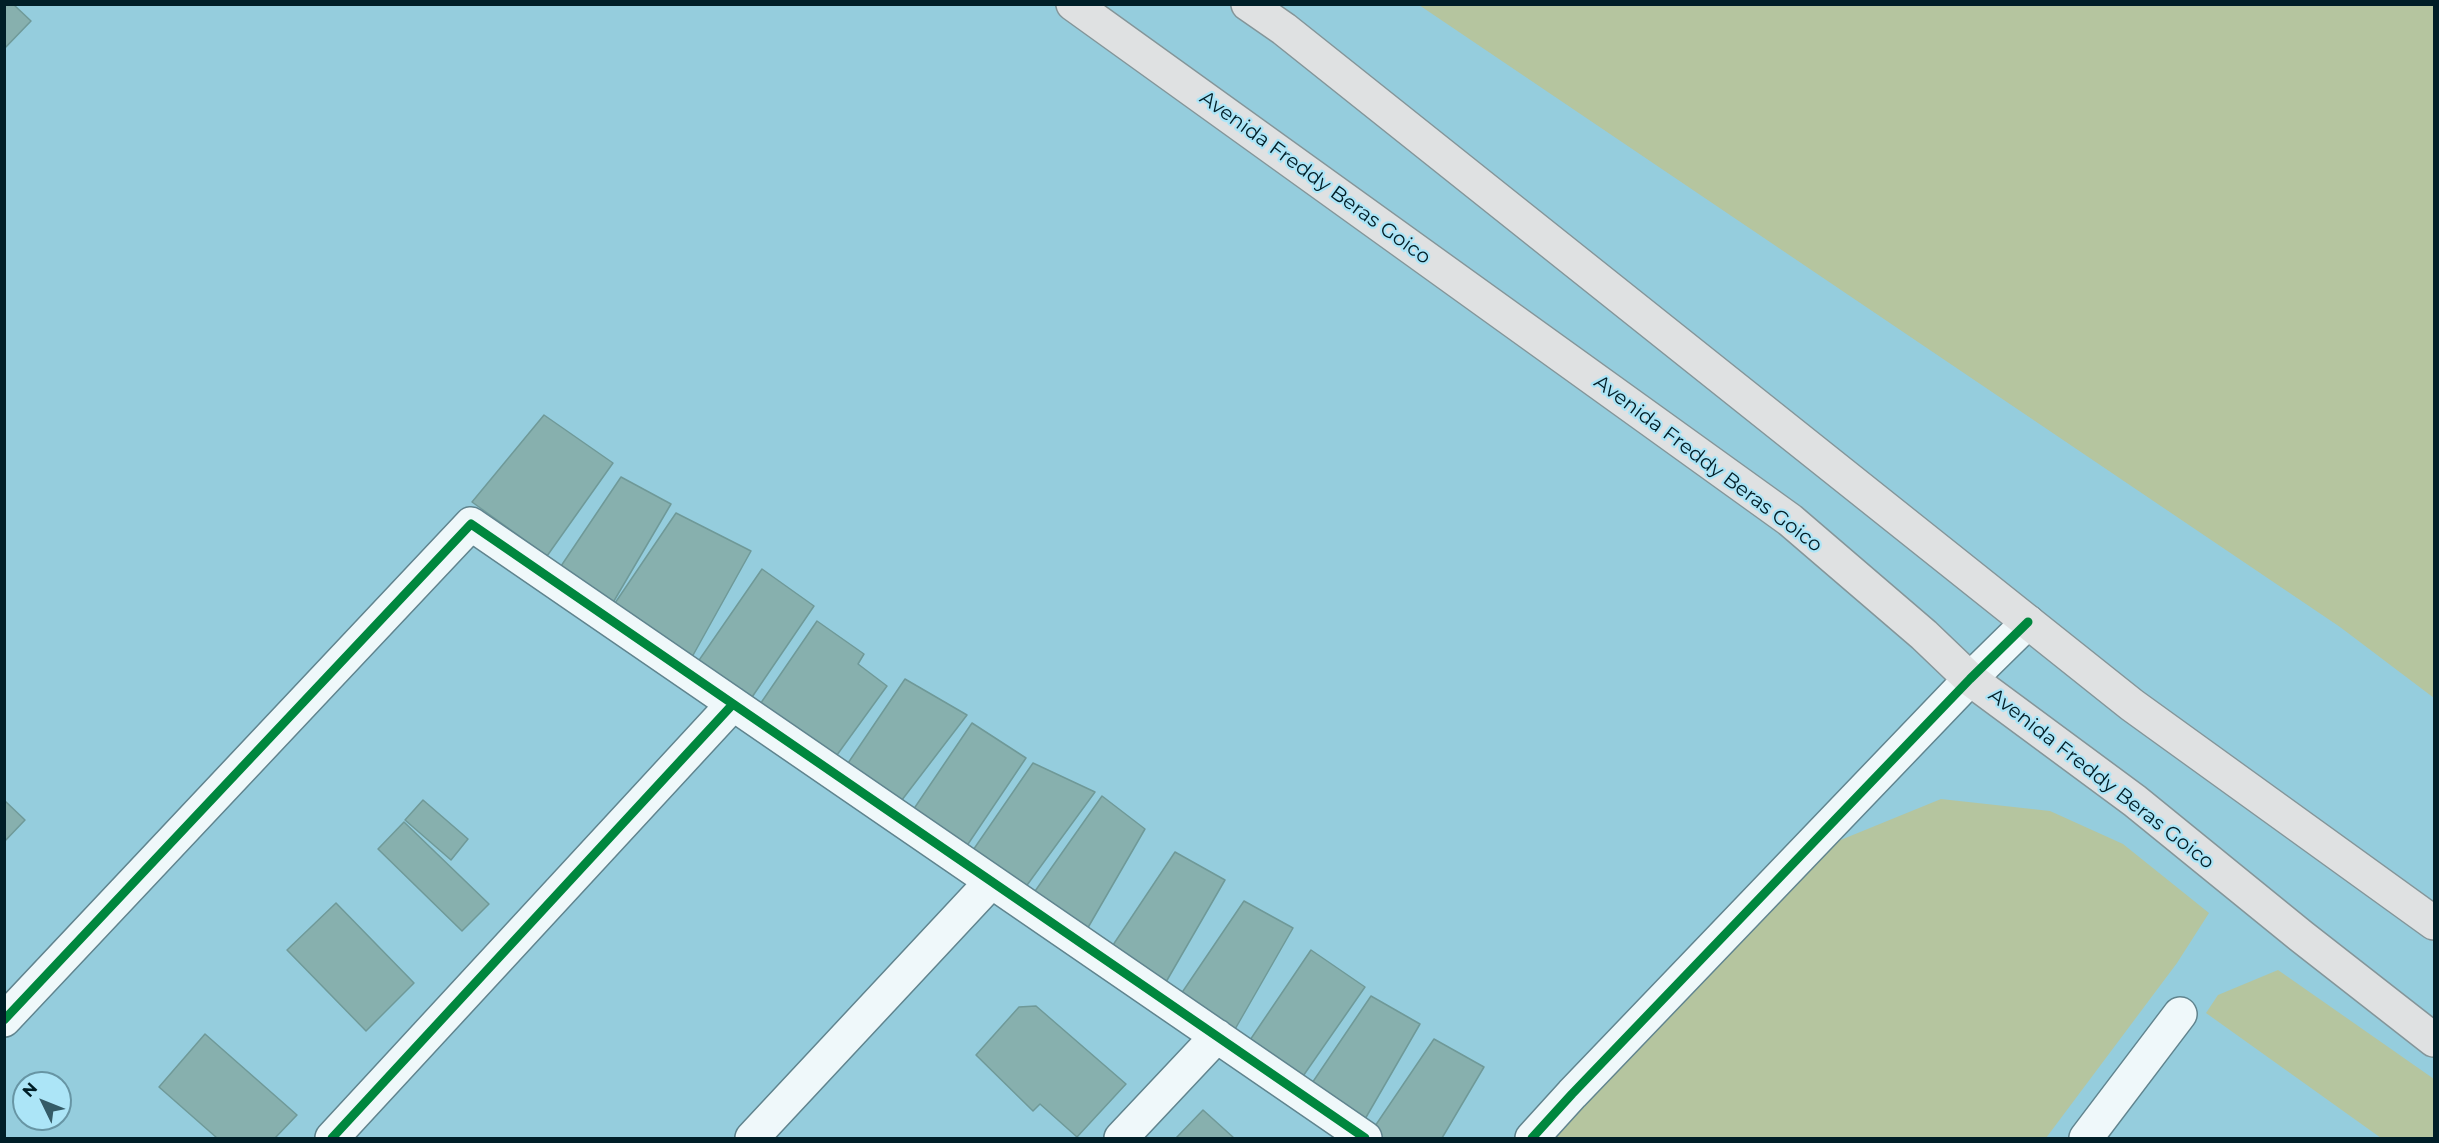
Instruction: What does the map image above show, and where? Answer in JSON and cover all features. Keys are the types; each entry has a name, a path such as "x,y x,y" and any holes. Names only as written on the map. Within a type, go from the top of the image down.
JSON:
{"main road":[{"name":"Avenida Freddy Beras Goico","path":"1073,4 1790,520 1970,679 2135,801 2301,936 2434,1040"},
{"path":"1248,4 1293,36 2132,705 2434,922"}],"street":[{"path":"4,1020 471,524 1365,1138"},
{"path":"1532,1138 1970,679 2028,622"},
{"path":"332,1138 733,704"},
{"path":"752,1138 991,882"},
{"path":"2086,1138 2180,1014"},
{"path":"1121,1138 1217,1036"}],"green space":[{"path":"1419,5 2434,5 2434,698 2340,627"},
{"path":"1941,799 2050,811 2123,844 2209,913 2177,963 2046,1138 1539,1138 1821,848"},
{"path":"2278,970 2434,1079 2434,1138 2381,1138 2206,1013 2218,995"}],"building":[{"path":"4,4 13,4 31,21 4,49"},
{"path":"544,415 613,463 547,556 472,502"},
{"path":"621,477 671,504 611,606 559,569"},
{"path":"676,513 751,551 692,657 613,606"},
{"path":"762,569 814,606 748,703 695,666"},
{"path":"817,621 864,654 858,664 887,686 829,766 754,713"},
{"path":"905,679 967,715 895,809 842,772"},
{"path":"972,723 1026,758 962,853 909,816"},
{"path":"1033,763 1095,792 1022,892 969,856"},
{"path":"1102,796 1145,829 1086,931 1033,894"},
{"path":"4,800 25,820 4,842"},
{"path":"423,800 468,839 451,860 405,820"},
{"path":"404,822 489,904 462,931 378,849"},
{"path":"1175,852 1225,880 1166,982 1113,945"},
{"path":"1244,901 1293,928 1234,1031 1181,994"},
{"path":"336,903 414,983 366,1031 287,950"},
{"path":"1311,950 1365,987 1301,1079 1248,1043"},
{"path":"1371,996 1420,1024 1361,1126 1308,1089"},
{"path":"1036,1006 1126,1084 1077,1137 1040,1104 1033,1111 976,1055 1019,1007"},
{"path":"205,1034 297,1115 275,1138 217,1138 159,1087"},
{"path":"1434,1039 1484,1067 1442,1138 1381,1138 1371,1132"},
{"path":"1203,1110 1234,1138 1176,1138"}],"cycle path":[{"path":"4,1020 471,524 1365,1138"},
{"path":"1532,1138 1970,679 2028,622"},
{"path":"332,1138 733,704"}]}
